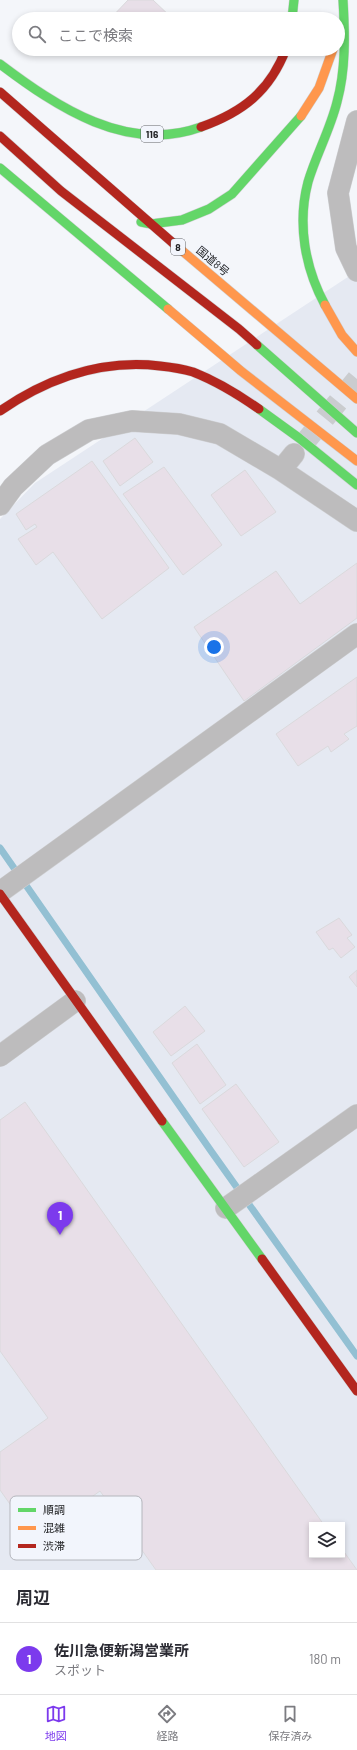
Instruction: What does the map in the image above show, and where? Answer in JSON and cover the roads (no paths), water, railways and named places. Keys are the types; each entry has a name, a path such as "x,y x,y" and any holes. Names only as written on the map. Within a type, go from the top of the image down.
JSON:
{"main road":[{"path":"293,12 294,0"},
{"path":"341,12 343,0"},
{"path":"343,0 344,12"},
{"path":"345,32 345,54"},
{"name":"116","path":"0,64 30,86 70,110 104,126 141,134 174,134 203,128 231,115 260,93 279,67 283,56"},
{"path":"131,220 151,224 182,220 210,209 232,194 305,111 320,88 331,56"},
{"path":"345,56 337,102 308,184 303,211 303,225 304,247 313,278 328,312 357,352"},
{"name":"国道8号","path":"0,92 151,224 357,399"},
{"path":"0,136 61,191 239,329 357,433"},
{"path":"0,168 241,371 357,461"},
{"path":"61,191 96,207"},
{"path":"0,412 13,401 50,382 86,369 121,364 157,365 190,372 225,389 287,428 357,485"},
{"path":"0,893 75,1001 357,1391"}],"street":[{"path":"357,121 338,193 346,248 357,271"},
{"path":"0,505 13,488 47,455 89,430 132,421 179,424 220,434 288,462 357,521"},
{"path":"0,893 357,634"},
{"path":"0,1056 75,1001"},
{"path":"226,1208 357,1115"}],"waterway":[{"path":"0,848 211,1151 357,1356"}],"tunnel":[{"path":"305,442 357,379"}],"place":[{"name":"佐川急便新潟営業所","path":"60,1235"}]}
